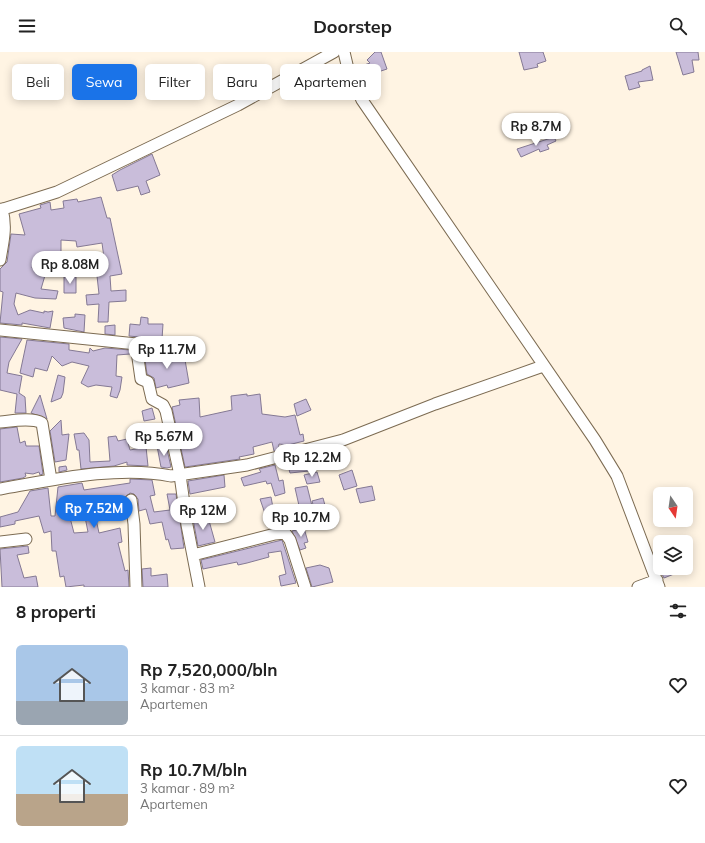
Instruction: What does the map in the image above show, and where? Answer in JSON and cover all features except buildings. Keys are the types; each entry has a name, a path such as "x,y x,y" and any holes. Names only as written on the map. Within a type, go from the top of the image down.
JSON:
{"street":[{"path":"0,260 6,223 1,209 57,192 238,105 334,52"},
{"path":"344,52 348,68 362,100 595,440 617,476 658,583 638,587"},
{"path":"0,330 156,346 182,344"},
{"path":"136,344 141,379 149,384 152,398 165,408 180,475 192,555 199,587"},
{"path":"0,489 51,480 124,472 171,476 247,465 343,440 435,404 543,366"},
{"path":"0,422 16,420 37,421 42,423 51,480"},
{"path":"131,500 134,524 136,587"},
{"path":"192,555 275,534 285,533 290,540 305,587"},
{"path":"0,542 26,539"}]}
